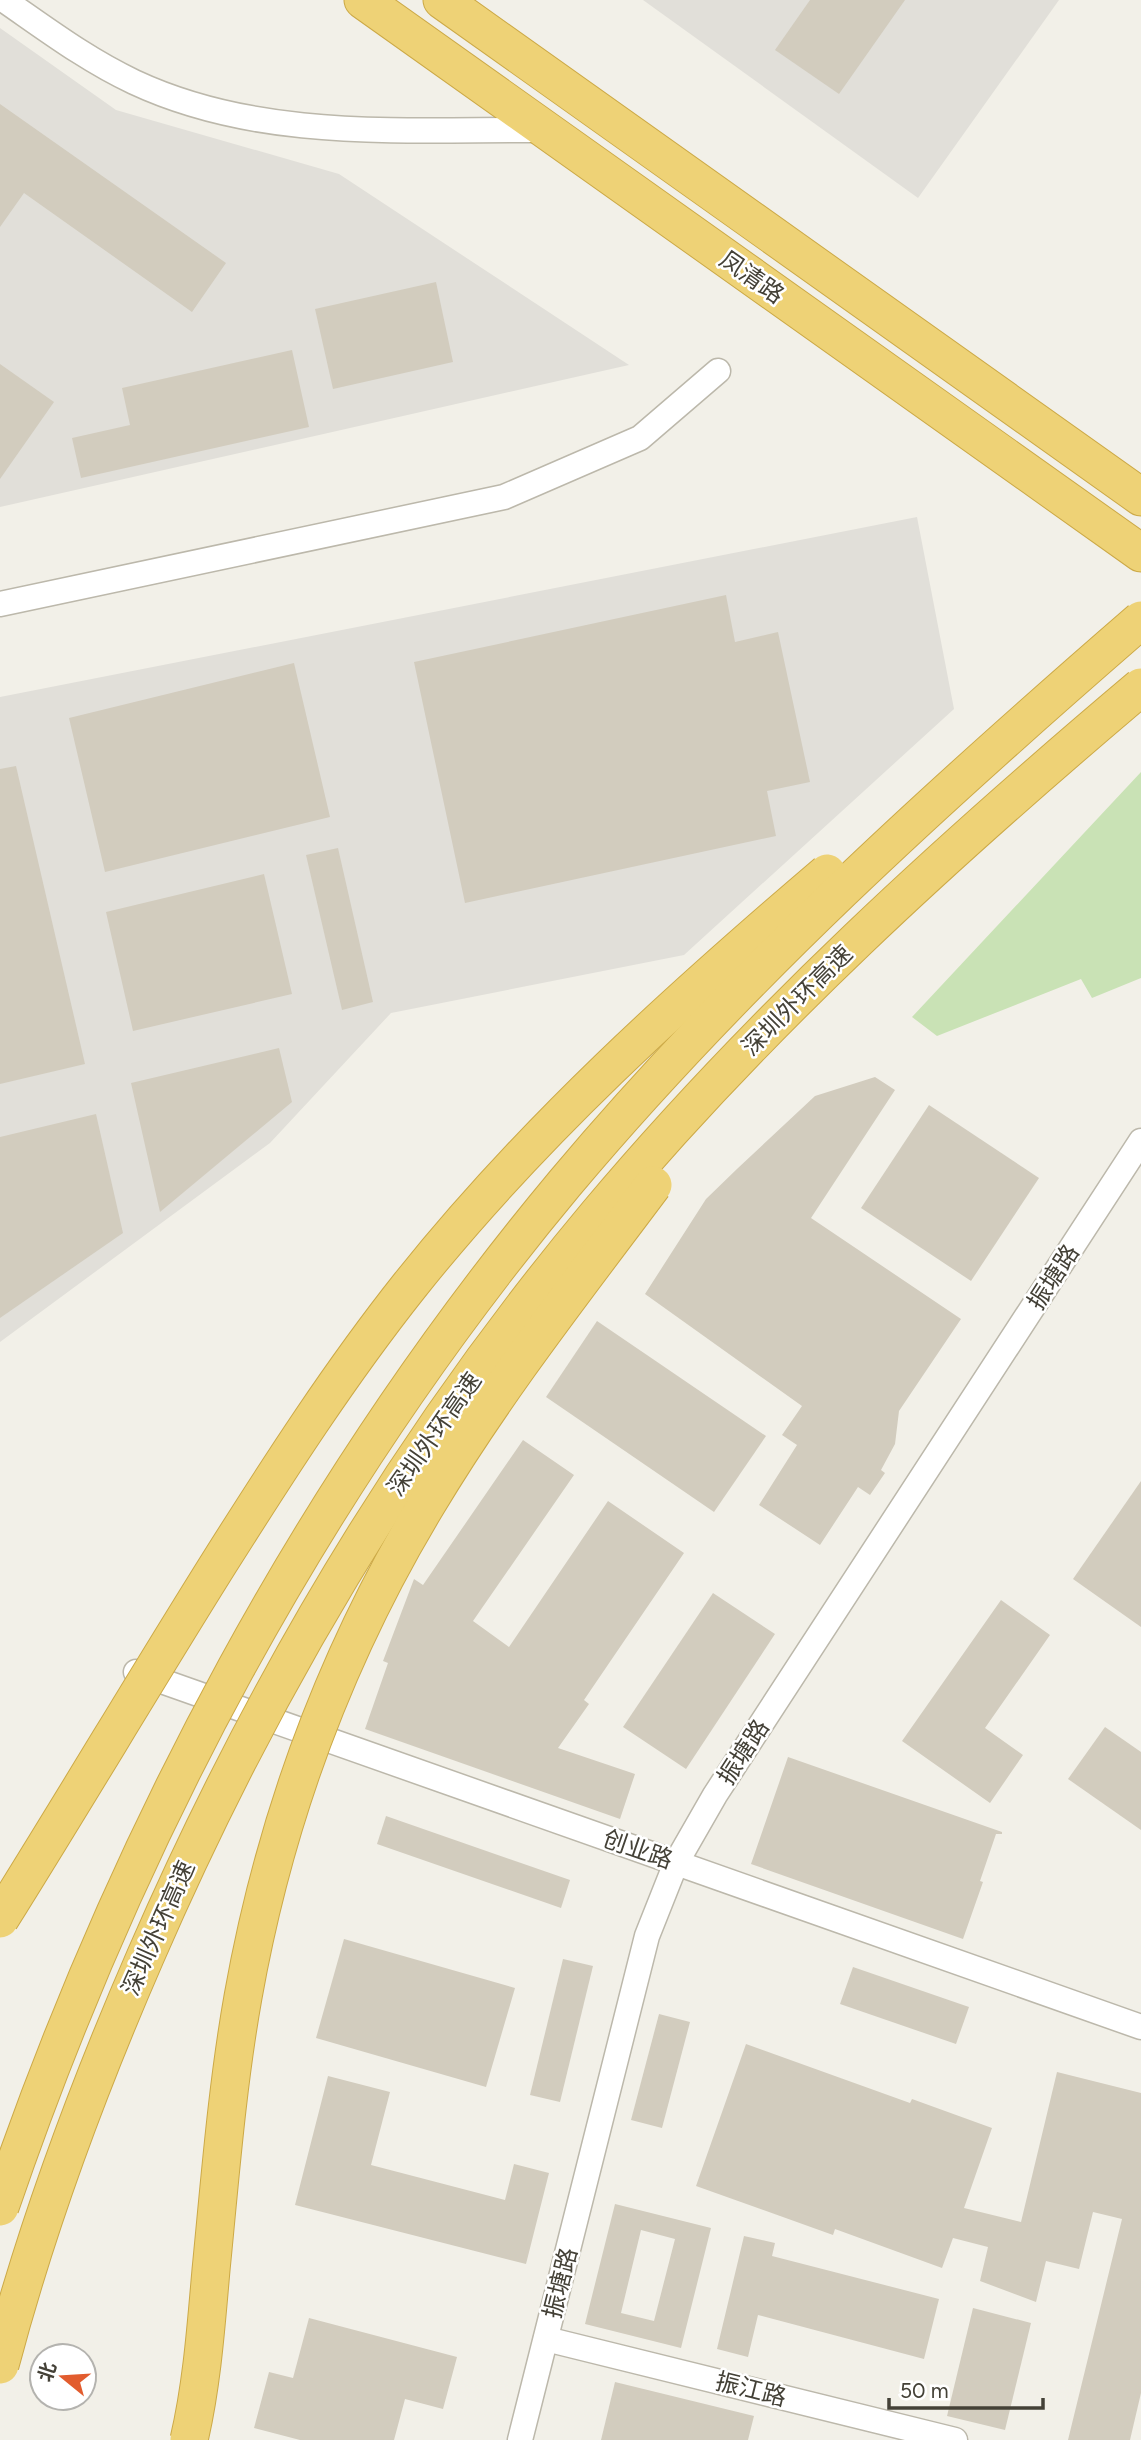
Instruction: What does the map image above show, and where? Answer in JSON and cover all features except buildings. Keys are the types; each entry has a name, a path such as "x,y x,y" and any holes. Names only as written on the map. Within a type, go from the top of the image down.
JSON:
{"highway":[{"name":"凤清路","path":"363,0 1141,553"},
{"name":"凤清路","path":"442,0 1141,498"},
{"name":"深圳外环高速","path":"0,2207 42,2088 90,1969 183,1766 232,1672 286,1580 406,1393 522,1236 612,1128 708,1024 854,878 1141,620"},
{"name":"深圳外环高速","path":"0,2365 61,2170 132,1987 185,1866 243,1748 339,1578 445,1415 561,1259 686,1114 870,926 1141,687"},
{"path":"0,1919 296,1443 379,1325 469,1214 564,1111 698,983 911,802 1059,691"},
{"path":"189,2440 201,2372 229,2093 252,1949 285,1817 341,1670 412,1530 496,1396 663,1172 820,976"}],"street":[{"path":"4,0 85,56 134,82 172,98 248,119 322,128 546,130"},
{"path":"0,604 504,497 640,438 718,371"},
{"name":"振塘路","path":"520,2440 647,1936 676,1863 715,1795 1141,1141"},
{"name":"创业路","path":"135,1671 1141,2027"},
{"name":"振江路","path":"546,2339 956,2440"}],"shaded area":[{"path":"643,0 1059,0 918,198"},
{"path":"0,28 116,110 339,174 629,365 0,507"},
{"path":"917,517 954,709 684,955 391,1013 270,1143 0,1342 0,697"}],"green space":[{"path":"1141,772 1141,978 1092,998 1081,979 937,1036 912,1017"}]}
